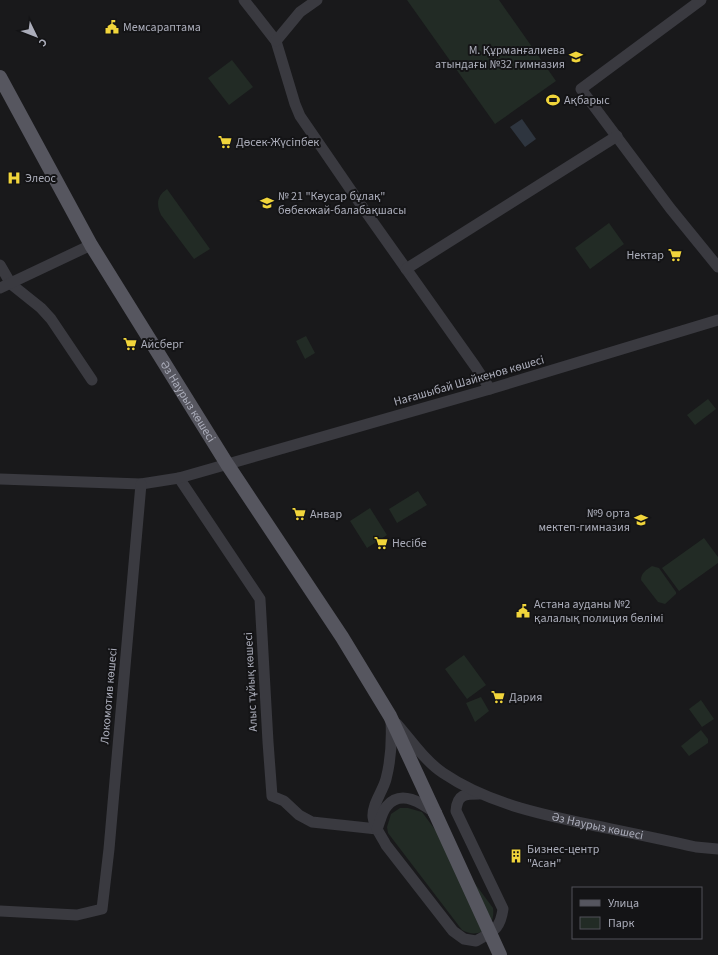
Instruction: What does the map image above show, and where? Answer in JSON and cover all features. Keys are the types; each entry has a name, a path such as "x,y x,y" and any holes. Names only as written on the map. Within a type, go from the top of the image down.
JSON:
{"main road":[{"name":"Әз Наурыз көшесі","path":"0,77 91,245 227,464 342,637 390,716 500,955"}],"street":[{"path":"244,0 276,41 300,116 490,389"},
{"path":"276,41 300,12 317,0"},
{"path":"701,0 581,89 670,208 718,268"},
{"path":"406,269 616,136"},
{"path":"0,288 91,245"},
{"path":"0,266 11,284 41,308 51,319 92,380"},
{"name":"Нағашыбай Шайкенов көшесі","path":"0,479 141,484 179,478 490,389 718,320"},
{"name":"Алыс тұйық көшесі","path":"179,478 260,599 272,796 284,801 299,815 312,822 377,829"},
{"name":"Локомотив көшесі","path":"0,911 77,915 102,909 109,849 141,484"},
{"path":"390,716 392,740 388,769 375,806 373,817 377,829 386,845 453,931 464,939 476,941 492,932 501,922 503,909 456,810 456,802 459,798 467,794 479,794"},
{"name":"Әз Наурыз көшесі","path":"390,716 433,766 479,794 504,804 550,816 696,847 718,849"},
{"path":"377,829 386,806 401,798 408,798 419,802 435,813"}],"green space":[{"path":"407,0 499,0 556,81 495,124"},
{"path":"232,60 253,87 229,105 208,78"},
{"path":"167,189 210,249 194,259 159,211 159,197"},
{"path":"609,223 624,244 590,269 575,248"},
{"path":"306,336 315,353 305,359 296,341"},
{"path":"708,399 716,409 695,425 687,415"},
{"path":"418,491 427,505 397,523 389,509"},
{"path":"370,508 387,535 367,548 350,521"},
{"path":"704,538 718,557 718,563 679,591 662,568"},
{"path":"652,566 659,568 676,592 676,594 665,604 658,602 641,580 646,570"},
{"path":"464,655 486,685 467,699 445,669"},
{"path":"481,697 489,711 475,722 466,703"},
{"path":"701,700 714,719 702,727 689,709"},
{"path":"701,730 708,739 708,743 689,756 681,746"},
{"path":"400,808 408,808 422,812 493,908 492,921 485,930 468,933 462,930 388,833 387,827 391,814"}],"shaded area":[{"path":"522,119 536,139 525,147 510,127"}],"place":[{"name":"Мемсараптама","path":"112,27"},
{"name":"М. Құрманғалиева атындағы №32 гимназия","path":"576,57"},
{"name":"Ақбарыс","path":"553,100"},
{"name":"Дөсек-Жүсіпбек","path":"225,142"},
{"name":"Элеос","path":"14,178"},
{"name":"№ 21 \"Кәусар бұлақ\" бөбекжай-балабақшасы","path":"267,203"},
{"name":"Нектар","path":"675,255"},
{"name":"Айсберг","path":"130,344"},
{"name":"Анвар","path":"299,514"},
{"name":"№9 орта мектеп-гимназия","path":"641,520"},
{"name":"Несібе","path":"381,543"},
{"name":"Астана ауданы №2 қалалық полиция бөлімі","path":"523,611"},
{"name":"Дария","path":"498,697"},
{"name":"Бизнес-центр \"Асан\"","path":"516,856"}]}
